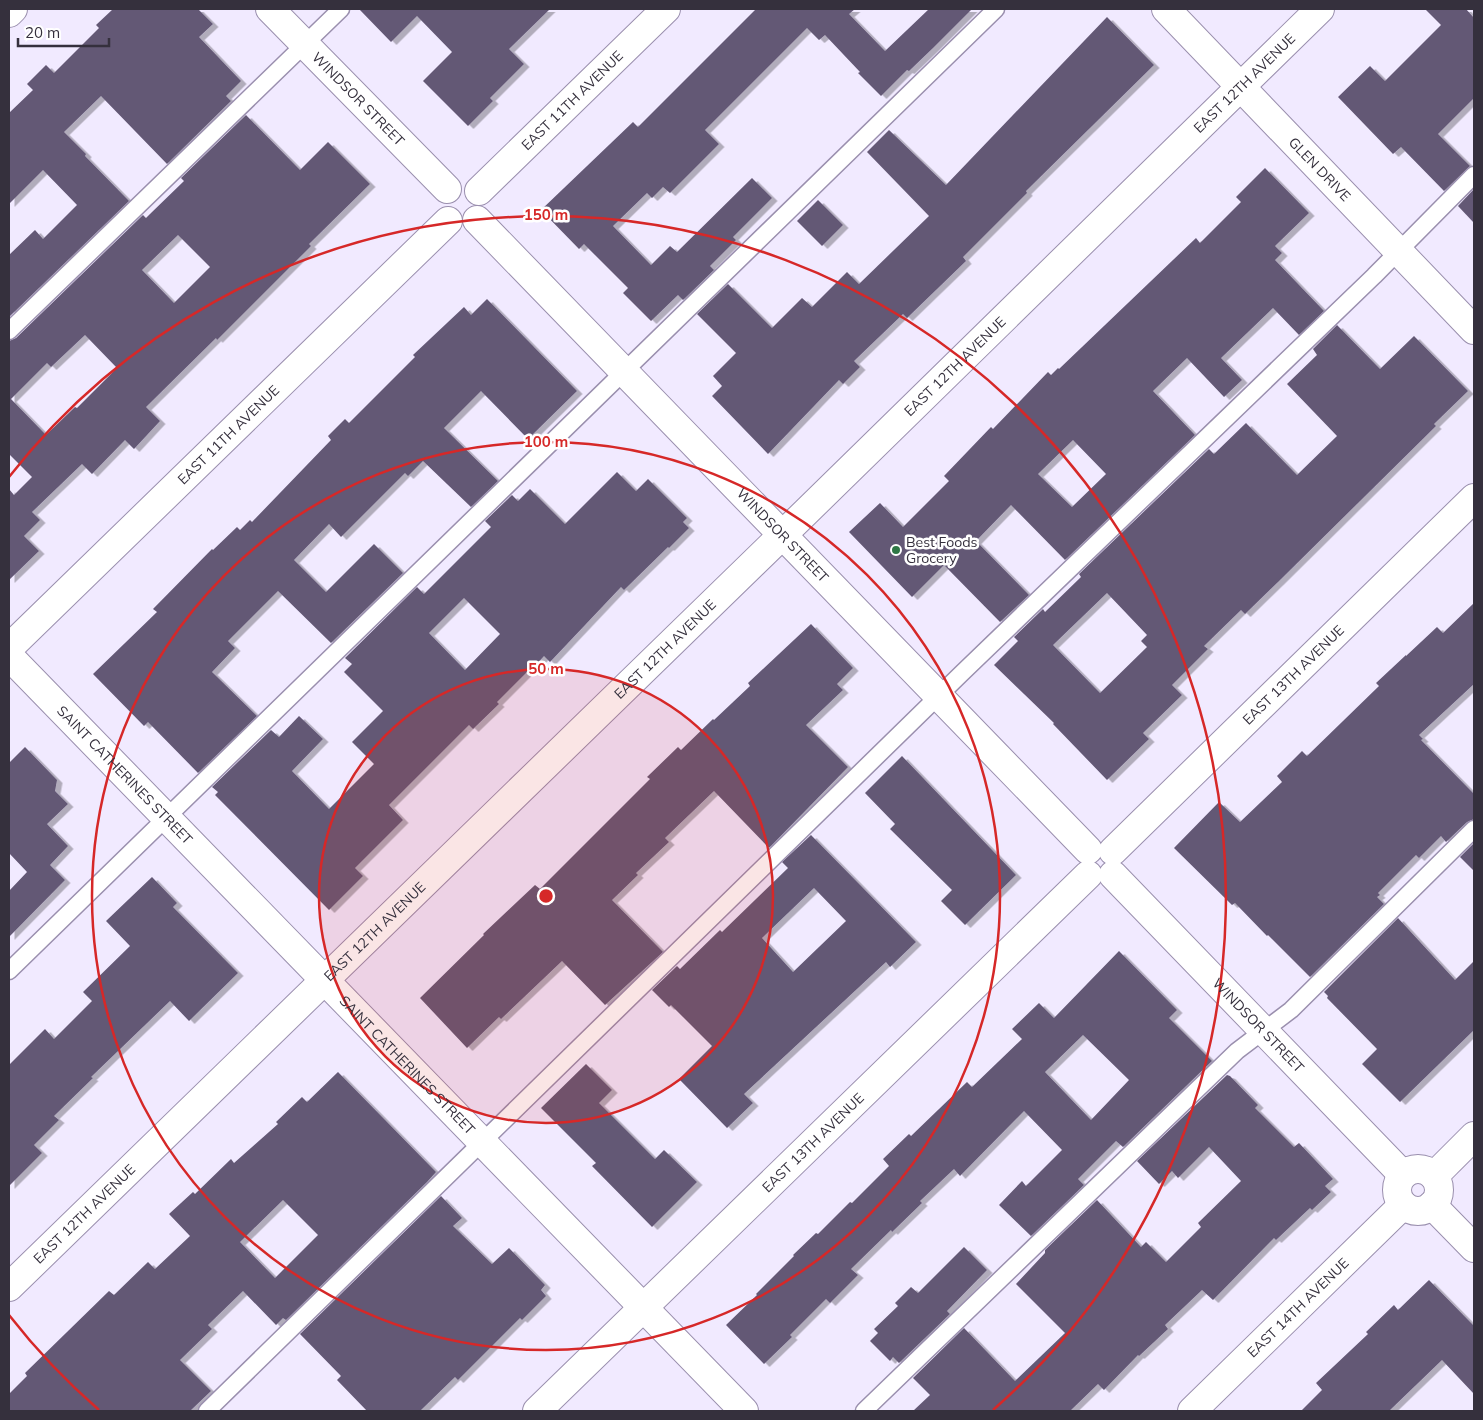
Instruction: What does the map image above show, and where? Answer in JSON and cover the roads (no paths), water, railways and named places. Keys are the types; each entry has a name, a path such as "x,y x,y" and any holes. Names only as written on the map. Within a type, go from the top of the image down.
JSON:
{"street":[{"path":"9,13 13,9"},
{"name":"WINDSOR STREET","path":"270,9 447,189"},
{"name":"EAST 11TH AVENUE","path":"478,191 666,9"},
{"name":"GLEN DRIVE","path":"1166,9 1474,330"},
{"name":"EAST 12TH AVENUE","path":"9,1287 1320,9"},
{"path":"460,183 473,186 478,191 484,202 483,209 477,220 466,226 453,225 448,221 440,209 440,202 447,189 460,183"},
{"name":"WINDSOR STREET","path":"477,220 1403,1175"},
{"name":"EAST 11TH AVENUE","path":"9,648 448,221"},
{"name":"EAST 13TH AVENUE","path":"538,1411 1474,498"},
{"name":"SAINT CATHERINES STREET","path":"9,656 744,1411"},
{"path":"1434,1176 1474,1136"},
{"path":"1419,1169 1427,1171 1434,1176 1439,1190 1437,1199 1432,1205 1418,1211 1410,1210 1403,1205 1397,1190 1398,1182 1403,1175 1411,1170 1419,1169"},
{"name":"EAST 14TH AVENUE","path":"1192,1411 1403,1205"},
{"path":"1432,1205 1474,1248"}],"lane":[{"path":"9,331 341,9"},
{"path":"9,971 996,9"},
{"path":"207,1411 1474,175"},
{"path":"864,1411 1230,1058 1291,1010 1474,829"}],"place":[{"name":"Best Foods Grocery","path":"896,550"}]}
